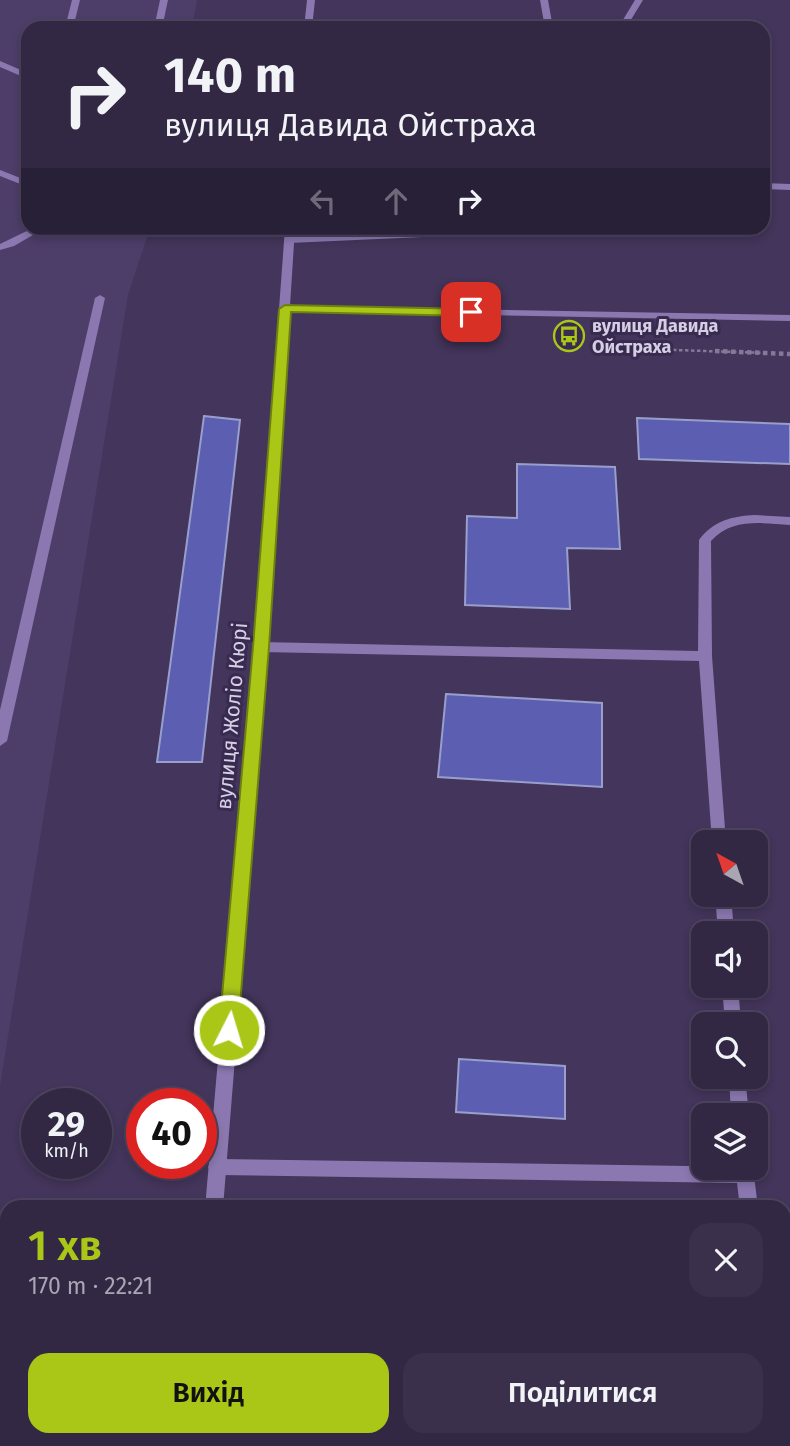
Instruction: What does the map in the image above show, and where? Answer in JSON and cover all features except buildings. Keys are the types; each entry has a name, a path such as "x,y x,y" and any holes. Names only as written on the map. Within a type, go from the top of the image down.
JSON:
{"street":[{"path":"71,21 76,0"},
{"path":"160,21 164,0"},
{"path":"309,21 311,0"},
{"path":"544,0 548,21"},
{"path":"626,21 639,0"},
{"path":"0,64 21,73"},
{"path":"0,173 21,181"},
{"path":"770,186 790,187"},
{"path":"0,247 27,235"},
{"name":"вулиця Жоліо Кюрі","path":"217,1167 261,647 290,235"},
{"path":"0,741 100,298"},
{"path":"285,309 790,318"},
{"path":"718,830 705,656 705,540 722,524 737,520 790,520"},
{"path":"261,647 705,656"},
{"path":"217,1167 691,1171"},
{"name":"вулиця Жоліо Кюрі","path":"215,1200 216,1179"},
{"path":"745,1180 748,1200"}],"shaded area":[{"path":"0,0 197,0 193,21 21,21 21,235 148,235 128,295 0,1086"}],"place":[{"name":"вулиця Давида Ойстраха","path":"569,336"}],"route":[{"path":"229,1030 261,647 285,309 471,312"}]}
